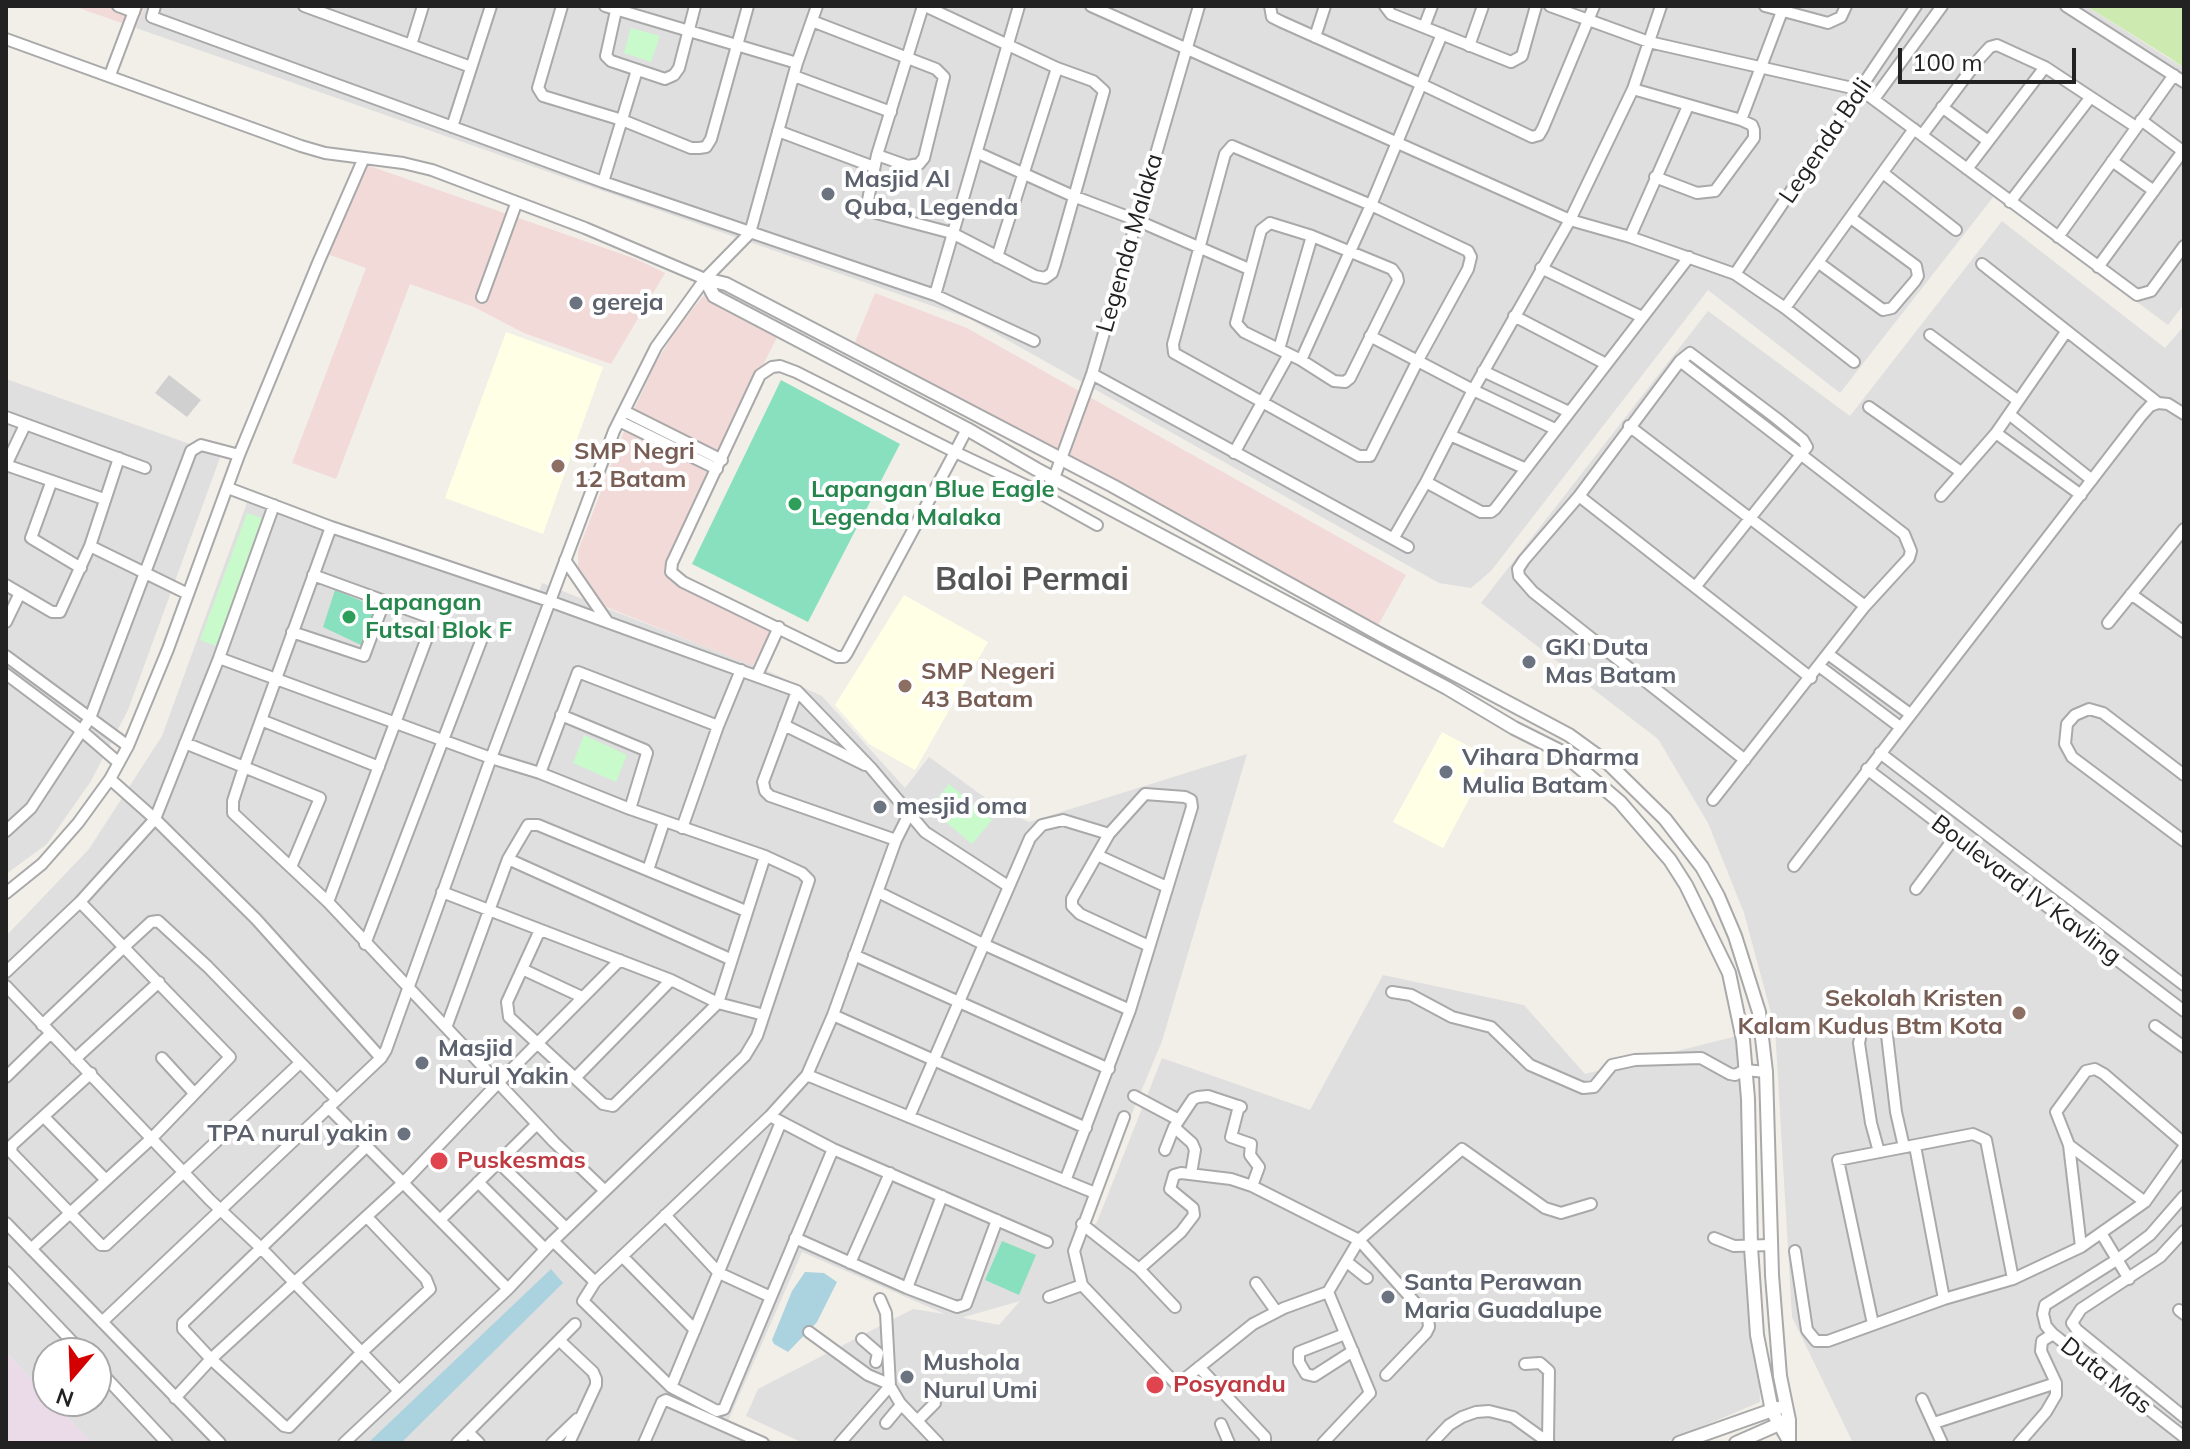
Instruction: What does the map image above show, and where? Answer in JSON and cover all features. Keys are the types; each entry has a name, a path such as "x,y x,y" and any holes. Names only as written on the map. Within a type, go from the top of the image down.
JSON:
{"street":[{"path":"110,75 135,9 118,6"},
{"path":"155,6 152,17 603,182 935,295 1034,341"},
{"path":"304,6 471,67"},
{"path":"411,45 423,6"},
{"path":"452,127 491,6"},
{"path":"562,6 539,91 549,99 622,120 691,148 706,147 711,139 748,6"},
{"path":"605,6 797,63"},
{"path":"617,8 606,56 611,61 665,79 674,75 679,68 695,6"},
{"path":"102,1322 381,1058 549,601 622,416 656,347 705,279 750,233 797,63 817,6"},
{"path":"924,6 1057,68 1093,81 1104,91 1055,264 1048,277 1035,276 952,233 869,209 868,193 876,161 924,6"},
{"path":"935,295 1019,6"},
{"path":"1091,6 1570,220 1630,237 1735,274 1854,362"},
{"name":"Legenda Malaka","path":"1054,478 1092,374 1199,6"},
{"path":"1270,6 1272,17 1532,137 1539,135 1594,6"},
{"path":"1315,37 1325,6"},
{"path":"1385,6 1391,14 1504,61 1517,61 1522,56 1536,6"},
{"path":"1424,27 1432,6"},
{"path":"1469,46 1483,6"},
{"path":"1550,6 1649,42 1761,70 1861,90 2132,293 2144,295 2151,291 2184,246"},
{"path":"1393,539 1483,371 1570,220 1633,89 1661,6"},
{"path":"1765,6 1783,8 1828,23 1841,17 1846,6"},
{"name":"Legenda Bali","path":"1735,274 1916,6"},
{"name":"Legenda Bali","path":"1874,99 1942,6"},
{"path":"2066,6 2184,82"},
{"path":"1741,120 1783,8"},
{"path":"778,131 876,161 916,167 924,158 944,77 936,69 908,57 812,21"},
{"path":"1301,360 1371,205 1442,34"},
{"path":"6,39 301,146 363,160 425,168 585,228 705,279 726,284 1060,459 1569,735 1609,764 1665,819 1702,867 1735,936 1759,1012 1766,1072 1780,1376 1786,1405 1784,1422 1790,1442"},
{"path":"1785,308 1883,173 1990,47 1997,45 2045,67 2090,98 2183,151 2098,267"},
{"path":"1967,169 2045,67"},
{"path":"997,257 1057,68"},
{"path":"603,182 637,70"},
{"path":"2058,237 2174,75"},
{"path":"794,76 891,112"},
{"path":"1633,89 1752,125 1754,138 1715,191 1697,193 1655,177"},
{"path":"2010,202 2090,98"},
{"path":"1630,237 1688,106"},
{"path":"1942,107 1988,141"},
{"path":"1232,146 1371,205 1468,251 1471,257 1468,269 1418,360 1373,454 1368,457 1359,456 1177,356 1173,350 1200,250 1225,154 1232,146"},
{"path":"978,153 1249,269"},
{"path":"7,890 42,864 78,823 110,779 128,746 239,455 363,160"},
{"path":"2112,161 2154,191"},
{"path":"1883,173 1956,230"},
{"path":"482,297 516,204"},
{"path":"1819,263 1883,310 1892,308 1915,281 1918,276 1916,266 1851,218"},
{"path":"1274,223 1312,236 1350,253 1392,269 1398,281 1350,378 1345,382 1334,381 1301,360 1244,332 1236,323 1261,230 1267,224 1274,223"},
{"path":"1234,453 1262,403 1284,351 1312,236"},
{"path":"1426,482 1487,513 1495,509 1689,257"},
{"path":"1982,264 2158,403"},
{"path":"1541,268 1642,317"},
{"path":"705,279 714,296 967,429 1560,751 1599,782 1654,840 1697,903 1729,973 1743,1040 1757,1335 1772,1411 1784,1422"},
{"path":"1514,316 1606,364"},
{"path":"1941,496 1996,433 2066,332"},
{"path":"1930,335 2017,400"},
{"path":"1370,336 1555,429"},
{"path":"1713,800 1811,678 1865,606 1909,558 1910,545 1904,534 1680,361 1579,496 1518,569 1521,580 1533,592 1745,760"},
{"path":"967,429 955,452 847,653 837,657 683,582 671,572 672,563 760,375 765,370 780,366 955,452 1029,487 1097,525"},
{"path":"1483,371 1569,412"},
{"path":"1092,374 1408,547"},
{"path":"1794,866 2141,416 2150,406 2158,403 2168,404 2184,414"},
{"path":"1869,407 1961,472"},
{"path":"2009,414 2092,480"},
{"path":"622,416 720,464"},
{"path":"6,417 145,468"},
{"path":"25,425 6,465 104,499"},
{"path":"1629,426 1865,606"},
{"path":"1996,433 2081,495"},
{"path":"1450,435 1524,468"},
{"path":"6,831 31,808 90,718 194,448 201,445 239,455"},
{"path":"1696,586 1801,456"},
{"path":"6,585 52,612 60,612 90,546 119,458"},
{"path":"51,483 31,538 81,568"},
{"path":"228,488 797,691 933,838 1008,886"},
{"path":"1579,496 1811,678"},
{"path":"6,972 80,902 155,819 219,658 274,505"},
{"path":"331,527 244,767 233,801 233,813 328,902 537,1124 604,1190"},
{"path":"2108,623 2184,529"},
{"path":"2173,542 2184,549"},
{"path":"90,546 188,594"},
{"path":"565,560 607,622"},
{"path":"313,575 476,635 481,641 365,944"},
{"path":"6,622 20,593"},
{"path":"2131,594 2184,632"},
{"path":"292,632 364,656 384,602"},
{"path":"328,902 434,619"},
{"path":"757,675 779,627"},
{"path":"1828,654 1910,714"},
{"path":"6,656 128,746"},
{"path":"219,658 491,758 540,773 664,822 765,856 802,873 810,883 757,1036 745,1056 604,1190 508,1289 344,1443"},
{"path":"1819,666 1900,727"},
{"path":"682,828 741,670"},
{"path":"540,773 578,672 718,726"},
{"path":"6,674 119,763"},
{"path":"797,691 763,782 765,791 770,796 896,840"},
{"path":"2184,775 2103,713 2089,709 2075,715 2067,724 2065,744 2072,757 2184,841"},
{"path":"561,715 645,750 647,753 630,809"},
{"path":"261,720 379,767"},
{"path":"784,725 871,768"},
{"path":"185,743 320,798 291,867"},
{"path":"1880,753 2184,985"},
{"name":"Boulevard IV Kavling","path":"1867,769 2184,1011"},
{"path":"110,779 256,919 381,1058"},
{"path":"1065,1181 1130,1010 1192,807 1191,800 1185,797 1145,794 1109,834 1072,899 1074,910 1149,946"},
{"path":"833,1149 724,1409 717,1411 671,1387 583,1301 595,1282 665,1215 775,1119 807,1075 833,1015 896,840 909,814"},
{"path":"909,1117 1030,838 1042,825 1063,820 1109,834"},
{"path":"648,870 664,822"},
{"path":"447,1025 508,859 524,829 532,824 746,911"},
{"path":"1916,889 1955,837"},
{"path":"1097,855 1167,887"},
{"path":"540,930 507,1002 507,1010 513,1023 603,1104 613,1106 718,1003 765,856"},
{"path":"508,859 730,959"},
{"path":"442,892 671,980 718,1003 764,1015"},
{"path":"878,892 983,944 1130,1010"},
{"path":"31,1249 152,1138 230,1057 80,902"},
{"path":"42,1025 151,922 163,922 300,1063 367,1146 508,1289"},
{"path":"854,955 1109,1069"},
{"path":"175,1398 211,1359 403,1183 620,960"},
{"path":"522,969 582,997"},
{"path":"576,1077 671,980"},
{"path":"75,1059 159,982"},
{"path":"6,986 183,1172 399,1391"},
{"path":"1392,992 1411,995 1452,1017 1491,1027 1530,1065 1583,1088 1594,1087 1612,1065 1635,1060 1686,1057 1711,1061 1735,1075 1745,1070 1766,1072"},
{"path":"833,1015 1086,1128"},
{"path":"1879,1152 1871,1123 1859,1043 1862,1029 1867,1025 1882,1027 1887,1035 1896,1112 1909,1146 1944,1299"},
{"path":"2155,1026 2184,1047"},
{"path":"6,1077 50,1034"},
{"path":"162,1058 194,1093"},
{"path":"91,1073 12,1145 11,1152 101,1245 106,1245 300,1063"},
{"path":"1795,1251 1803,1310 1811,1337 1816,1341 1828,1341 1944,1299 2013,1279 2081,1247 2145,1202 2184,1145 2095,1069 2086,1071 2056,1112 2069,1145 2081,1247"},
{"path":"807,1075 1095,1193"},
{"path":"1134,1096 1176,1124 1192,1143 1195,1150 1191,1174"},
{"path":"1165,1150 1176,1124 1193,1099 1208,1096 1240,1106 1231,1137 1251,1144 1250,1155 1259,1167 1252,1186"},
{"path":"44,1117 106,1180"},
{"path":"1124,1117 1074,1251 1082,1285 1177,1385 1253,1324 1276,1311 1328,1292 1359,1240 1462,1149 1545,1208 1561,1213 1591,1204"},
{"path":"775,1119 833,1149 1047,1242"},
{"path":"671,1387 719,1273 775,1119"},
{"path":"440,1220 537,1124"},
{"path":"1873,1324 1838,1160 1973,1134 1986,1140 2013,1279"},
{"path":"2069,1145 2145,1202"},
{"path":"367,1146 183,1323 183,1329 211,1359 287,1427 362,1352 427,1294 430,1286 426,1279 367,1217"},
{"path":"498,1162 566,1228"},
{"path":"850,1263 890,1173"},
{"path":"1139,1269 1193,1217 1193,1208 1169,1185 1177,1173 1231,1179 1252,1186 1359,1240 1429,1321 1426,1333 1386,1375"},
{"path":"478,1182 595,1282"},
{"path":"907,1288 942,1196"},
{"path":"2118,1259 2150,1235 2184,1196"},
{"path":"665,1215 719,1273 771,1297"},
{"path":"795,1238 950,1306 966,1304 997,1220"},
{"path":"6,1223 220,1443"},
{"path":"1082,1224 1139,1269 1175,1307"},
{"name":"Duta Mas","path":"2184,1231 2170,1249 2081,1309 2072,1323 2184,1417"},
{"path":"2101,1233 2129,1279"},
{"path":"1714,1238 1729,1245 1772,1245"},
{"path":"622,1256 695,1330"},
{"name":"Duta Mas","path":"2118,1259 2045,1305 2043,1314 2046,1326 2184,1437"},
{"path":"1347,1262 1367,1278"},
{"path":"6,1272 68,1337"},
{"path":"1256,1283 1276,1311"},
{"path":"1049,1297 1082,1285"},
{"path":"1323,1443 1370,1393 1328,1292"},
{"path":"868,1375 882,1363 886,1313 880,1299"},
{"path":"457,1443 575,1324"},
{"path":"809,1332 868,1375 890,1385"},
{"path":"1345,1334 1299,1352 1299,1362 1306,1374 1314,1376 1353,1351"},
{"path":"2019,1443 2046,1412 2056,1395 2056,1383 2041,1351 2042,1341 2053,1334"},
{"path":"862,1339 878,1353 901,1405 938,1443"},
{"path":"560,1341 593,1372 596,1379 569,1443"},
{"path":"1525,1364 1540,1363 1549,1371 1548,1443"},
{"path":"1199,1367 1265,1437 1265,1443"},
{"path":"1934,1423 2056,1383"},
{"path":"112,1384 167,1443"},
{"path":"840,1443 890,1385"},
{"path":"1922,1399 1942,1443"},
{"path":"644,1443 662,1402 666,1400 763,1443"},
{"path":"918,1420 935,1403"},
{"path":"886,1423 901,1405"},
{"path":"1679,1443 1786,1405"},
{"path":"1432,1443 1449,1425 1462,1417 1489,1411 1513,1417 1548,1443"},
{"path":"552,1443 581,1415"},
{"path":"1736,1443 1784,1422"},
{"path":"1221,1424 1229,1443"},
{"path":"468,1432 479,1443"}],"shaded area":[{"path":"73,6 145,6 136,28"},
{"path":"145,6 2086,6 2184,68 2184,304 2168,325 1994,196 1840,393 1708,290 1491,571 1471,588 1439,583 970,319 136,28"},
{"path":"364,164 636,259 665,273 611,364 524,333 474,307 410,284 336,479 292,463 366,268 327,254"},
{"path":"2002,221 2165,348 2184,326 2184,1443 1853,1443 1792,1317 1775,1028 1744,913 1708,823 1658,739 1481,603 1708,311 1850,416"},
{"path":"710,287 783,325 666,560 665,569 670,581 771,629 753,666 604,606 578,569 578,551 623,434 655,364 674,333"},
{"path":"875,293 967,328 1406,575 1377,627 855,342"},
{"path":"506,332 603,367 543,534 445,498"},
{"path":"169,375 201,400 187,417 155,393"},
{"path":"6,379 221,455 128,710 91,781 47,844 6,874"},
{"path":"248,500 535,603 542,583 770,672 822,696 905,788 929,757 998,807 1029,822 1247,754 1162,1041 1080,1239 1097,1222 1162,1058 1310,1110 1383,975 1524,1005 1585,1074 1737,1036 1753,1203 1760,1402 1663,1443 803,1443 746,1416 758,1389 913,1309 945,1314 802,1252 728,1421 778,1443 92,1443 67,1417 112,1417 112,1337 32,1337 32,1380 6,1352 6,936 89,849 162,736","holes":["1020,1301 999,1325 964,1317"]},
{"name":"SMP Negeri 43 Batam","path":"904,595 988,642 915,770 869,744 835,705"},
{"path":"1442,732 1491,758 1443,848 1393,822"},
{"path":"6,1352 32,1380 32,1417 67,1417 92,1443 6,1443"}],"green space":[{"path":"2086,6 2184,6 2184,68 2170,58"},
{"path":"631,28 660,36 651,62 624,53"},
{"name":"Lapangan Blue Eagle Legenda Malaka","path":"781,380 900,444 808,622 692,564"},
{"path":"247,513 262,518 216,646 200,640"},
{"name":"Lapangan Futsal Blok F","path":"335,590 376,607 363,646 323,627"},
{"path":"584,735 627,755 616,782 573,763"},
{"path":"949,784 992,820 972,844 929,808"},
{"path":"1002,1241 1036,1255 1019,1295 985,1280"}],"water":[{"path":"551,1269 563,1283 401,1443 368,1443"},
{"path":"805,1272 824,1273 837,1282 817,1322 788,1352 772,1340 792,1291"}],"place":[{"name":"Masjid Al Quba, Legenda","path":"828,194"},
{"name":"gereja","path":"576,303"},
{"name":"SMP Negri 12 Batam","path":"558,466"},
{"name":"Lapangan Blue Eagle Legenda Malaka","path":"795,504"},
{"name":"Lapangan Futsal Blok F","path":"349,617"},
{"name":"GKI Duta Mas Batam","path":"1529,662"},
{"name":"SMP Negeri 43 Batam","path":"905,686"},
{"name":"Vihara Dharma Mulia Batam","path":"1446,772"},
{"name":"mesjid oma","path":"880,807"},
{"name":"Sekolah Kristen Kalam Kudus Btm Kota","path":"2019,1013"},
{"name":"Masjid Nurul Yakin","path":"422,1063"},
{"name":"TPA nurul yakin","path":"404,1134"},
{"name":"Puskesmas","path":"439,1161"},
{"name":"Santa Perawan Maria Guadalupe","path":"1388,1297"},
{"name":"Mushola Nurul Umi","path":"907,1377"},
{"name":"Posyandu","path":"1155,1385"}],"district":[{"name":"Baloi Permai","path":"1032,580"}]}
